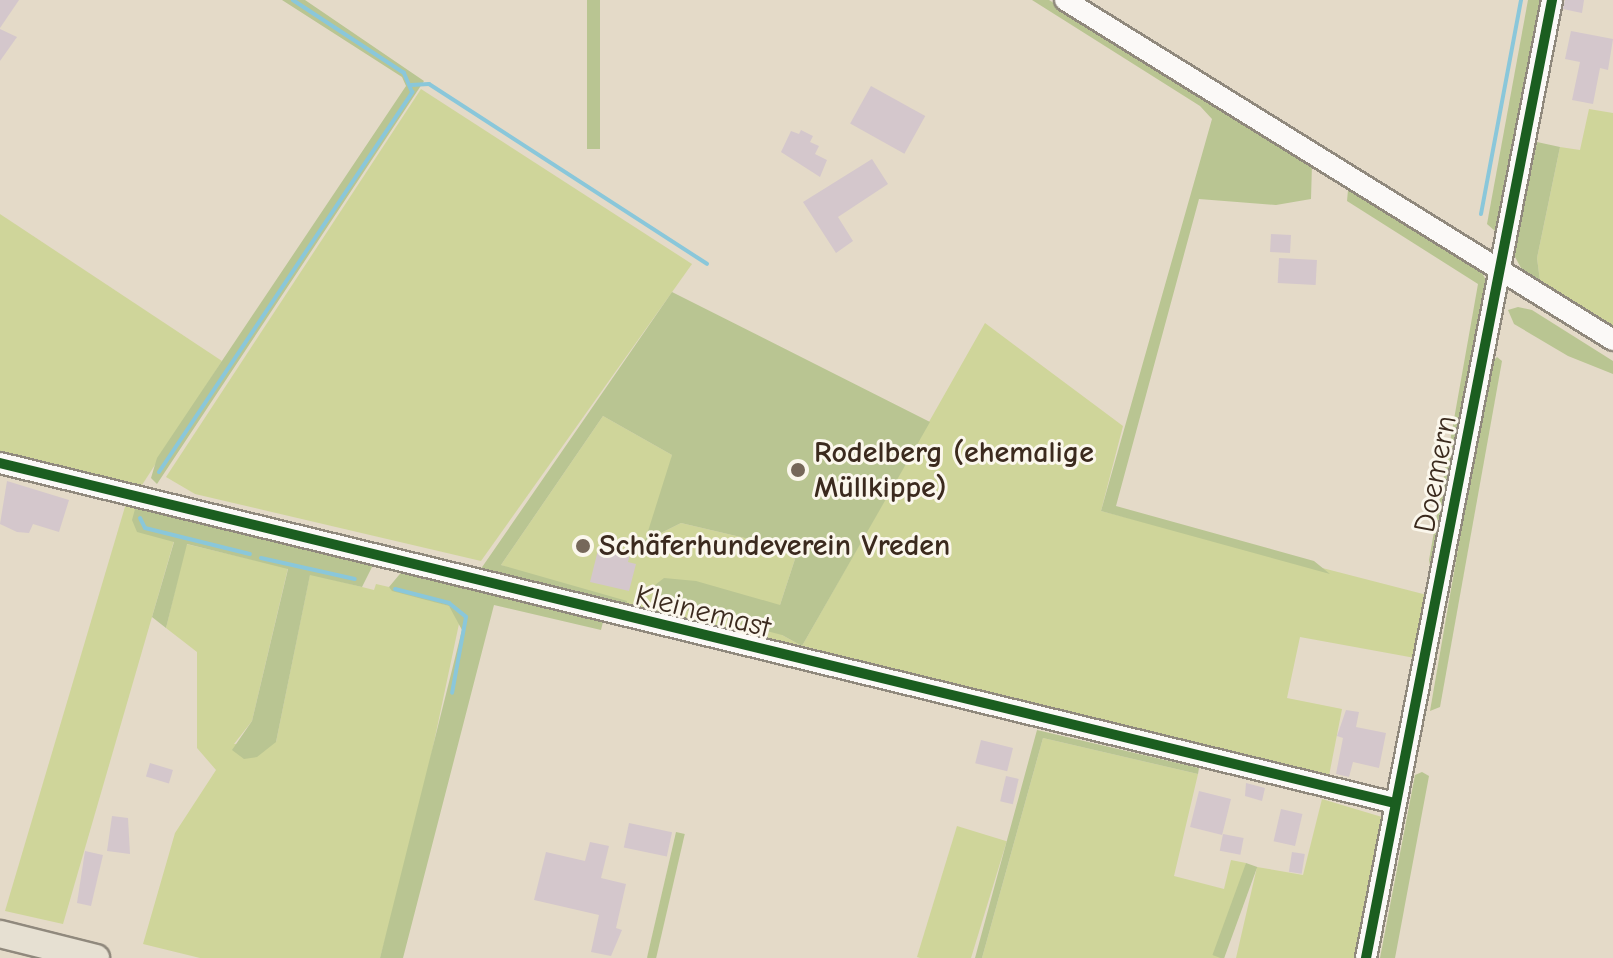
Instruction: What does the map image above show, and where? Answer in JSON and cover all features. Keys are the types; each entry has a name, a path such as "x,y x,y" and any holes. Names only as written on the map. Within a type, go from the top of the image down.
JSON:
{"main road":[{"path":"0,934 96,958"}],"street":[{"path":"1065,0 1500,274 1613,340"},
{"name":"Doemern","path":"1366,958 1552,0"},
{"name":"Kleinemast","path":"0,463 1395,803"}],"green space":[{"path":"282,0 305,0 424,81 157,484 151,478 157,458 406,86 402,77"},
{"path":"587,0 600,0 600,149 587,149"},
{"path":"1032,0 1049,0 1312,164 1311,199 1276,205 1199,199 1116,506 1314,561 1330,574 1101,511 1212,119 1200,106"},
{"path":"1528,0 1540,0 1495,231 1487,224"},
{"path":"421,89 692,264 481,561 195,494 166,477"},
{"path":"1589,109 1613,113 1613,326 1540,281 1537,258 1560,147 1580,150"},
{"path":"1537,142 1560,147 1537,258 1540,281 1521,268 1514,255"},
{"path":"1348,190 1482,273 1487,282 1433,581 1429,560 1478,284 1347,201"},
{"path":"0,214 222,361 142,485 0,452"},
{"path":"672,292 930,422 802,646 782,635 658,603 655,585 664,578 696,581 780,605 795,559 783,547 681,523 659,534 656,548 644,544 672,455 603,416 501,565 627,601 626,611 478,573"},
{"path":"1518,307 1532,310 1613,361 1613,374 1568,356 1514,324 1508,310"},
{"path":"985,323 1123,426 1101,511 1427,595 1415,658 1300,637 1287,698 1342,709 1328,781 803,646 800,655 626,613 501,565 603,416 672,455 659,534 681,523 783,547 795,559 780,605 782,635 802,646"},
{"path":"1497,357 1502,361 1440,707 1430,711 1490,364"},
{"path":"127,500 137,502 174,541 63,924 5,911"},
{"path":"137,502 375,561 362,587 310,575 276,742 257,757 244,759 232,750 252,721 288,569 187,544 166,628 152,617 174,542 137,532 132,520"},
{"path":"186,544 288,568 252,721 234,744 276,742 310,574 374,590 376,584 389,587 449,606 460,619 415,832 380,958 200,958 143,944 175,833 216,770 197,748 197,652 166,628"},
{"path":"404,569 603,622 601,630 494,605 403,958 380,958 462,630 449,606 392,591 389,587"},
{"path":"1037,730 1199,768 1198,774 1043,738 982,958 975,958"},
{"path":"1043,738 1198,774 1174,876 1224,889 1231,860 1246,863 1224,958 982,958"},
{"path":"1422,772 1429,776 1395,958 1380,958 1415,775"},
{"path":"1322,799 1382,817 1357,958 1236,958 1257,867 1303,875"},
{"path":"957,826 1007,841 971,958 917,957"},
{"path":"676,832 685,834 656,958 647,958"},
{"path":"1246,863 1257,867 1224,958 1212,955"}],"building":[{"path":"0,0 19,0 0,28"},
{"path":"1565,0 1584,0 1582,13 1563,9"},
{"path":"0,29 17,37 0,61"},
{"path":"1571,31 1613,39 1608,70 1600,68 1593,104 1572,100 1580,62 1565,59"},
{"path":"871,86 925,116 904,154 850,124"},
{"path":"801,130 813,136 810,142 819,146 815,154 827,160 820,177 781,152 791,131 799,134"},
{"path":"872,159 888,184 838,217 853,241 836,253 803,202"},
{"path":"1271,234 1291,235 1290,253 1270,252"},
{"path":"1279,258 1317,260 1316,285 1278,283"},
{"path":"7,481 69,500 59,532 33,524 29,533 17,532 0,524"},
{"path":"599,546 630,554 628,562 636,564 629,591 590,582"},
{"path":"1346,710 1359,712 1356,727 1386,733 1379,768 1353,762 1349,777 1336,774 1343,738 1337,736"},
{"path":"981,740 1013,748 1007,771 975,763"},
{"path":"150,763 173,770 169,783 146,776"},
{"path":"1006,776 1019,779 1013,804 1000,801"},
{"path":"1246,783 1265,788 1262,801 1245,796"},
{"path":"1199,791 1231,799 1222,835 1190,827"},
{"path":"1281,809 1302,814 1295,846 1274,841"},
{"path":"112,816 128,818 130,854 107,851"},
{"path":"629,823 672,832 667,857 624,847"},
{"path":"1223,834 1244,838 1240,855 1220,851"},
{"path":"590,842 609,846 601,878 626,884 616,928 622,930 611,956 591,952 599,915 534,900 546,852 585,861"},
{"path":"85,851 103,855 91,906 77,903"},
{"path":"1292,852 1305,854 1302,874 1289,872"}],"waterway":[{"path":"159,472 412,92 404,73 293,0"},
{"path":"1481,214 1521,0"},
{"path":"411,85 429,84 707,264"},
{"path":"140,518 145,528 250,554"},
{"path":"261,558 355,579"},
{"path":"395,589 449,603 466,617 452,693"}],"cycle path":[{"path":"1366,958 1552,0"},
{"path":"0,463 1395,803"}],"place":[{"name":"Rodelberg (ehemalige Müllkippe)","path":"798,470"},
{"name":"Schäferhundeverein Vreden","path":"583,546"}]}
